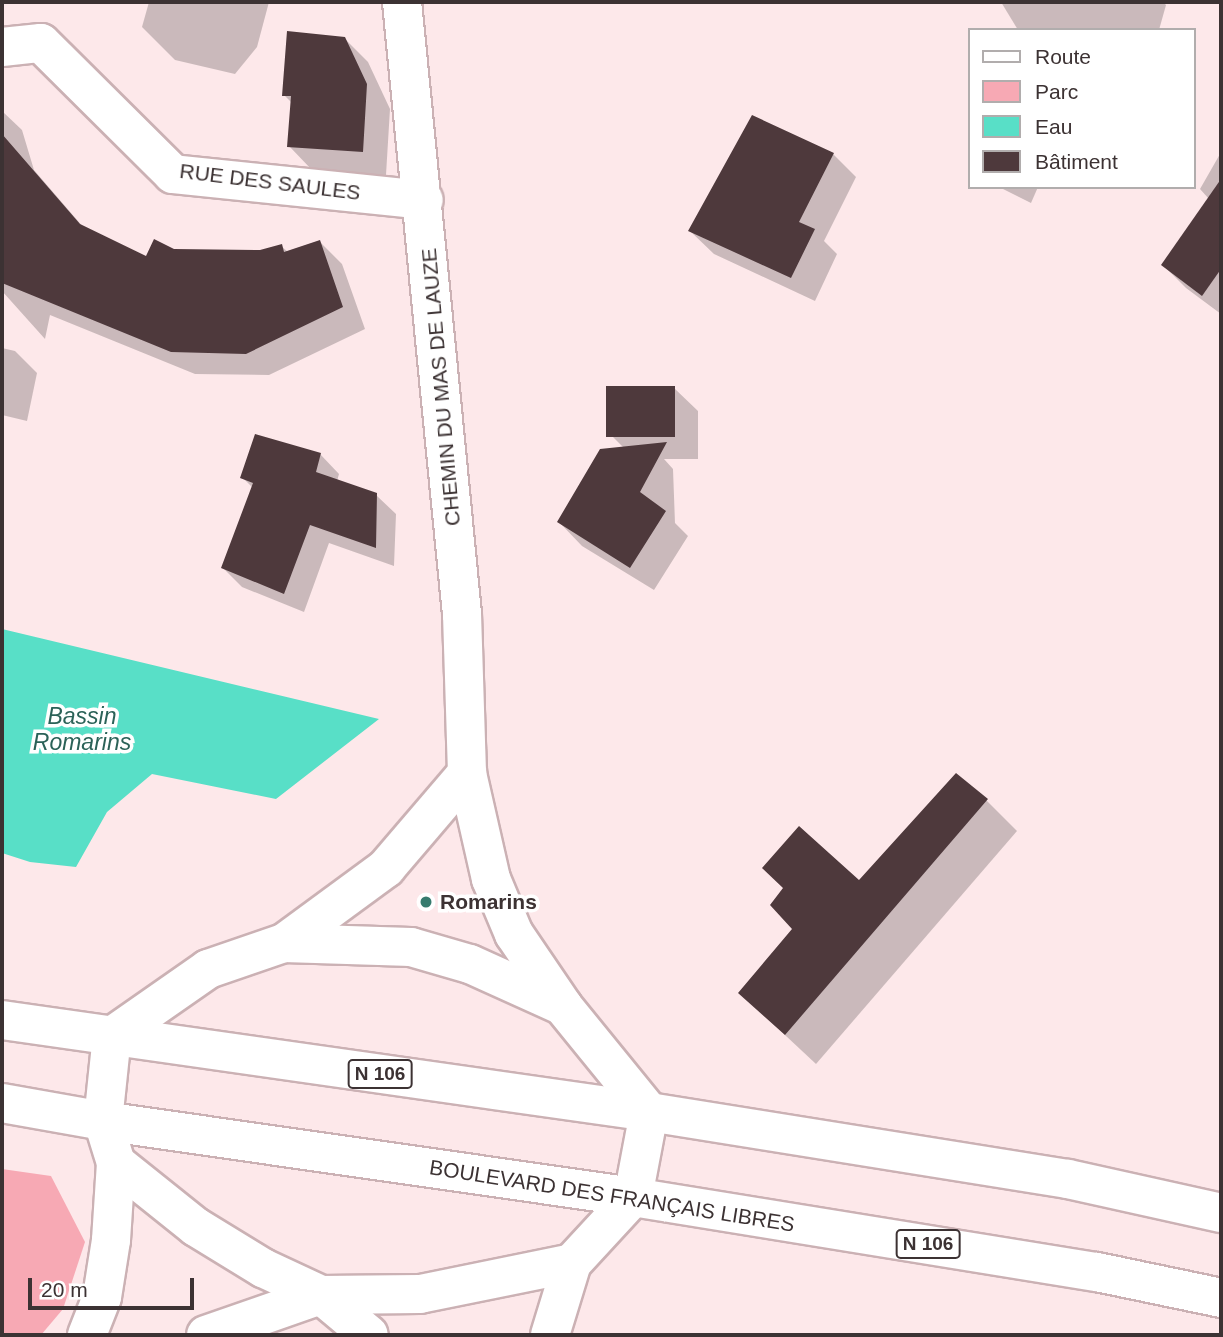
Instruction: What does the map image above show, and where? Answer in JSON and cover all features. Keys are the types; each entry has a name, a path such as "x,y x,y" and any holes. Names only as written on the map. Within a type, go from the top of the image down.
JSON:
{"street":[{"name":"CHEMIN DU MAS DE LAUZE","path":"402,2 424,200 462,614 467,772 491,879 514,934 563,1006 649,1112"},
{"name":"RUE DES SAULES","path":"2,47 41,43 173,174 424,200"},
{"path":"87,1335 102,1297 111,1240 116,1163 103,1121 112,1036 208,970 284,943 386,868 467,772"},
{"path":"284,943 411,947 470,964 563,1006"},
{"name":"N 106","path":"2,1020 649,1112 1068,1179 1221,1213"},
{"name":"BOULEVARD DES FRANÇAIS LIBRES","path":"2,1103 103,1121 633,1197 1097,1272 1221,1298"},
{"path":"550,1335 572,1263 633,1197 649,1112"},
{"path":"116,1163 196,1227 262,1268 321,1295 369,1335"},
{"path":"206,1335 321,1295 420,1294 572,1263"}],"green space":[{"path":"2,1169 51,1176 85,1242 63,1309 41,1335 2,1335"}],"water":[{"name":"Bassin Romarins","path":"2,629 379,719 276,799 152,774 107,812 76,867 30,862 2,853"}],"building":[{"path":"287,31 345,37 367,84 363,152 287,147 291,96 282,96"},
{"path":"752,115 834,153 799,222 815,229 791,278 688,231"},
{"path":"2,134 80,224 146,256 154,239 174,249 260,250 282,244 284,252 320,240 343,307 246,354 171,352 2,283"},
{"path":"1221,179 1221,269 1202,296 1161,265"},
{"path":"606,386 675,386 675,437 606,437"},
{"path":"255,434 321,453 316,472 377,493 376,548 310,525 284,594 221,568 253,483 240,478"},
{"path":"667,442 640,492 666,511 630,568 557,522 600,449"},
{"path":"956,773 988,799 785,1035 738,993 792,929 770,905 783,888 762,868 799,826 859,880"}],"place":[{"name":"Romarins","path":"426,902"}]}
